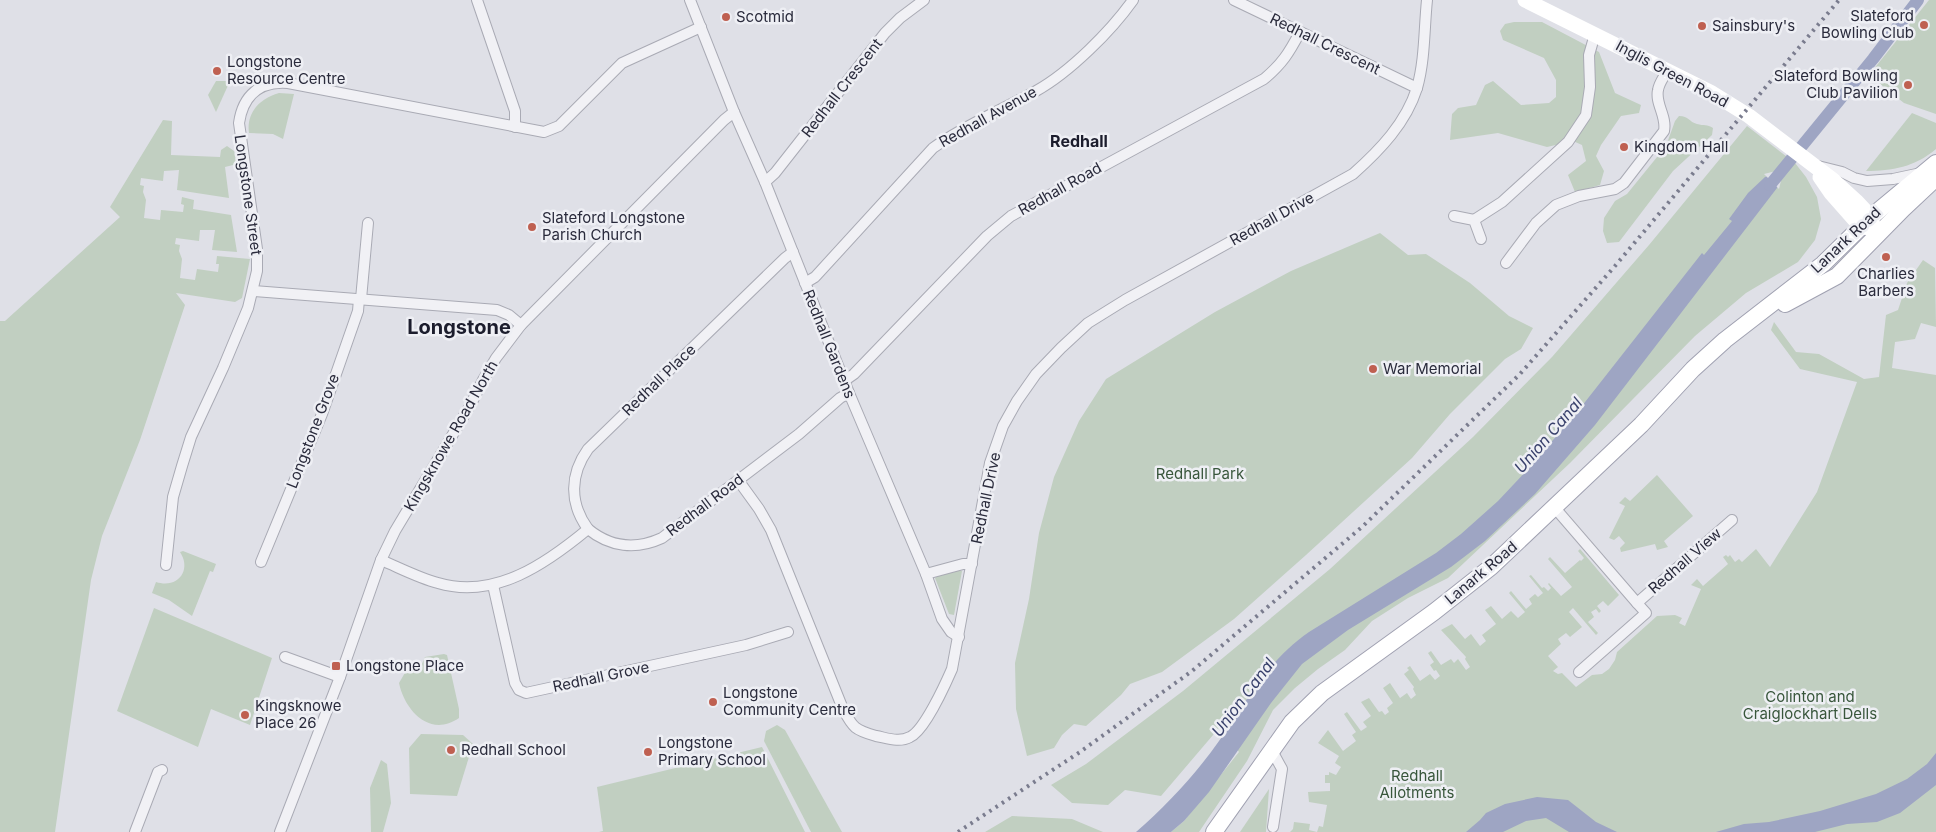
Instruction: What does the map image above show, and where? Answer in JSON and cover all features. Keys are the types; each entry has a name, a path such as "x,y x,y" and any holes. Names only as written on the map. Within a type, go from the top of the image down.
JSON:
{"main road":[{"name":"Lanark Road","path":"1214,832 1271,749 1292,722 1322,693 1434,612 1492,567 1641,425 1693,369 1725,340 1872,228 1932,171"}],"street":[{"path":"477,0 515,111 515,128"},
{"path":"690,0 734,112"},
{"name":"Redhall Crescent","path":"765,182 775,174 885,33 900,18 924,0"},
{"name":"Redhall Avenue","path":"806,283 815,277 933,148 954,133 1038,90 1058,77 1112,26 1133,0"},
{"name":"Redhall Crescent","path":"1234,0 1417,88"},
{"name":"Redhall Drive","path":"738,480 759,509 771,530 804,626 853,727 858,731 896,740 912,737 939,697 952,670 990,463 1003,426 1017,400 1048,361 1088,323 1125,300 1353,174 1376,153 1394,131 1417,88 1422,63 1427,0"},
{"name":"Inglis Green Road","path":"1525,0 1712,93 1749,116 1810,163 1831,193 1872,228"},
{"name":"Longstone Street","path":"166,565 173,497 182,466 191,437 223,368 253,291 257,271 257,249 239,122 241,110 247,100 262,87 272,83 288,83 515,128 544,132 554,129 622,63 701,27"},
{"name":"Redhall Road","path":"844,381 854,374 998,225 1038,200 1264,79 1289,54 1300,32"},
{"path":"1454,216 1474,220 1502,202 1568,142 1586,115 1590,87 1589,55 1595,34"},
{"path":"1506,262 1536,223 1556,205 1579,196 1615,189 1624,183 1664,130 1665,124 1659,105 1658,88 1667,71"},
{"name":"Redhall Gardens","path":"734,112 765,182 844,381 926,574 942,619 951,632 959,637"},
{"name":"Kingsknowe Road North","path":"280,832 340,677 381,560 395,531 471,404 482,380 521,325 734,112"},
{"name":"Inglis Green Road","path":"1810,163 1842,172 1854,178 1867,180 1893,179 1932,171"},
{"path":"1474,220 1481,239"},
{"name":"Longstone Grove","path":"261,562 322,414 358,311 368,223"},
{"name":"Redhall Place","path":"588,529 575,506 573,488 577,467 588,449 793,252"},
{"path":"253,291 497,310 509,315 521,325"},
{"name":"Redhall Road","path":"588,529 602,539 618,545 636,546 662,538 849,393"},
{"name":"Redhall View","path":"1555,508 1646,613 1597,663 1579,672"},
{"name":"Redhall View","path":"1637,603 1732,520"},
{"path":"381,560 439,584 466,587 493,584 518,576 539,565 588,529"},
{"path":"926,574 963,564 972,564"},
{"name":"Redhall Grove","path":"493,584 515,683 519,690 526,693 746,646 788,632"},
{"path":"285,657 340,677"},
{"path":"1271,749 1282,769 1274,827"},
{"path":"135,832 158,772 162,770"}],"green space":[{"path":"1929,0 1936,0 1936,114 1904,103 1869,75"},
{"path":"1514,22 1542,22 1599,52 1615,93 1641,105 1639,113 1621,116 1601,145 1596,156 1604,171 1600,185 1575,192 1568,175 1586,161 1582,145 1573,141 1547,147 1498,133 1450,140 1452,114 1458,108 1476,105 1485,85 1493,81 1521,105 1549,103 1556,97 1556,80 1544,58 1503,40 1500,31 1505,24"},
{"path":"216,81 230,81 216,112 208,95"},
{"path":"279,93 294,94 283,139 273,134 249,133 250,119 256,107 272,95"},
{"path":"1912,113 1936,123 1936,149 1920,160 1903,167 1866,171"},
{"path":"1679,116 1685,117 1697,124 1713,128 1712,135 1673,171 1619,242 1607,243 1603,231 1604,218 1615,201 1627,194 1666,146 1675,121"},
{"path":"163,120 172,121 171,155 220,157 221,150 227,146 234,151 237,164 225,167 229,198 177,190 179,170 164,171 163,181 141,178 140,185 144,186 143,192 146,200 144,218 160,220 161,210 183,212 182,197 194,200 193,209 231,215 237,252 212,250 215,230 200,230 199,241 176,238 175,244 180,245 179,251 182,259 180,278 195,280 197,269 218,272 217,256 250,259 242,298 235,302 176,293 185,305 140,440 102,536 91,580 55,832 0,832 0,321 5,321 120,217 110,207"},
{"path":"1747,126 1795,163 1806,177 1817,197 1821,219 1815,240 1798,262 1746,293 1695,336 1570,463 1448,578 1408,598 1372,621 1345,650 1295,688 1273,710 1247,761 1199,832 1171,832 1184,821 1239,752 1219,728 1161,796 1125,790 1108,805 1072,803 1051,785 1086,764 1183,691 1330,569 1473,437 1552,357 1649,245"},
{"name":"Redhall Park","path":"1380,233 1408,255 1426,254 1470,283 1509,316 1533,328 1521,349 1505,359 1450,414 1412,458 1234,619 1162,672 1130,684 1121,695 1086,726 1074,724 1062,735 1054,748 1027,756 1016,709 1015,663 1029,599 1039,533 1054,477 1079,421 1106,379 1215,312 1291,271"},
{"name":"Colinton and Craiglockhart Dells","path":"1923,260 1935,268 1936,327 1921,323 1915,339 1895,342 1892,368 1936,375 1936,832 1317,832 1319,826 1323,827 1327,805 1309,802 1308,792 1330,791 1330,783 1325,783 1325,775 1329,775 1329,772 1336,775 1341,767 1335,763 1339,756 1318,743 1328,730 1343,751 1356,741 1352,735 1356,732 1344,714 1347,712 1361,731 1367,727 1363,722 1371,716 1361,702 1369,698 1379,712 1382,711 1385,715 1389,712 1387,708 1393,703 1383,688 1390,683 1400,698 1407,693 1411,699 1416,695 1414,687 1404,674 1409,670 1407,668 1410,666 1420,681 1430,674 1435,680 1440,676 1430,665 1434,662 1428,653 1431,651 1441,665 1451,659 1454,663 1458,659 1466,670 1470,667 1465,659 1466,657 1441,630 1452,624 1465,639 1471,634 1480,646 1486,641 1482,635 1496,624 1485,610 1491,606 1502,619 1511,611 1518,618 1525,612 1509,593 1511,591 1526,609 1532,604 1529,599 1535,594 1538,597 1543,593 1529,576 1531,575 1542,588 1544,587 1548,591 1551,588 1549,583 1561,596 1572,587 1548,559 1550,557 1565,573 1584,558 1578,551 1580,549 1619,595 1608,606 1603,601 1597,606 1601,611 1599,613 1596,609 1591,612 1594,617 1588,622 1598,633 1596,635 1573,608 1569,612 1582,627 1570,637 1566,633 1558,639 1561,644 1548,656 1558,667 1553,671 1558,674 1562,673 1576,687 1592,675 1602,674 1609,669 1615,660 1617,652 1657,616 1675,615 1682,618 1679,623 1685,626 1701,589 1691,585 1697,579 1703,586 1728,564 1723,557 1726,555 1728,557 1730,555 1735,562 1739,559 1742,562 1756,549 1770,567 1817,492 1857,382 1800,369 1771,330 1774,322 1796,352 1819,354 1864,379 1879,377 1886,315 1898,310 1907,283"},
{"path":"1657,475 1693,516 1664,541 1668,547 1657,550 1655,544 1621,552 1620,548 1625,543 1619,536 1614,540 1609,538 1625,506 1619,503 1625,497 1630,501"},
{"path":"183,551 216,564 213,572 210,571 192,616 169,600 152,593 156,582 171,583 181,576 184,565 180,552"},
{"path":"957,570 962,571 954,615 949,614 935,578"},
{"path":"154,608 272,658 250,725 211,709 198,747 117,711"},
{"path":"447,655 459,709 459,718 438,725 429,723 413,712 402,693 399,683 406,671 422,664 425,657"},
{"path":"777,725 785,730 842,832 811,832 764,741 766,731"},
{"path":"421,734 463,735 473,744 457,796 410,794 409,748"},
{"path":"762,747 805,832 599,832 603,831 597,787"},
{"path":"381,760 387,764 391,803 383,832 371,832 370,788"},
{"path":"1269,789 1266,832 1240,832"},
{"path":"1012,816 1072,819 1103,832 985,832"},
{"path":"1294,822 1310,824 1309,830 1317,832 1290,832 1293,829"}],"water":[{"path":"1781,172 1777,188 1595,425 1535,494 1485,541 1451,567 1348,630 1302,664 1271,703 1209,792 1184,821 1171,832 1136,832 1190,778 1210,754 1259,682 1281,655 1294,643 1436,553 1461,534 1498,501 1578,411 1702,253 1704,255 1732,221 1729,219 1748,193 1765,177"},
{"path":"1936,753 1936,785 1900,813 1877,822 1847,824 1815,832 1716,832 1744,824 1769,822 1820,811 1876,794 1907,779 1927,764"},
{"path":"1537,797 1568,800 1596,822 1617,832 1569,832 1546,818 1526,821 1503,832 1466,832 1486,813 1505,804"}],"pier":[{"path":"1780,170 1783,172 1779,189 1764,174"}],"waterway":[{"name":"Union Canal","path":"1770,185 1873,59 1918,0"}],"railway":[{"path":"958,832 1080,752 1192,671 1362,527 1520,374 1615,266 1839,0"}],"place":[{"name":"Scotmid","path":"726,17"},
{"name":"Slateford Bowling Club","path":"1924,25"},
{"name":"Sainsbury's","path":"1702,26"},
{"name":"Longstone Resource Centre","path":"217,71"},
{"name":"Slateford Bowling Club Pavilion","path":"1908,85"},
{"name":"Kingdom Hall","path":"1624,147"},
{"name":"Slateford Longstone Parish Church","path":"532,227"},
{"name":"Charlies Barbers","path":"1886,257"},
{"name":"War Memorial","path":"1373,369"},
{"name":"Longstone Place","path":"336,666"},
{"name":"Longstone Community Centre","path":"713,702"},
{"name":"Kingsknowe Place 26","path":"245,715"},
{"name":"Redhall School","path":"451,750"},
{"name":"Longstone Primary School","path":"648,752"}],"district":[{"name":"Redhall","path":"1079,141"},
{"name":"Longstone","path":"459,327"}],"park label":[{"name":"Redhall Allotments","path":"1417,784"}]}
